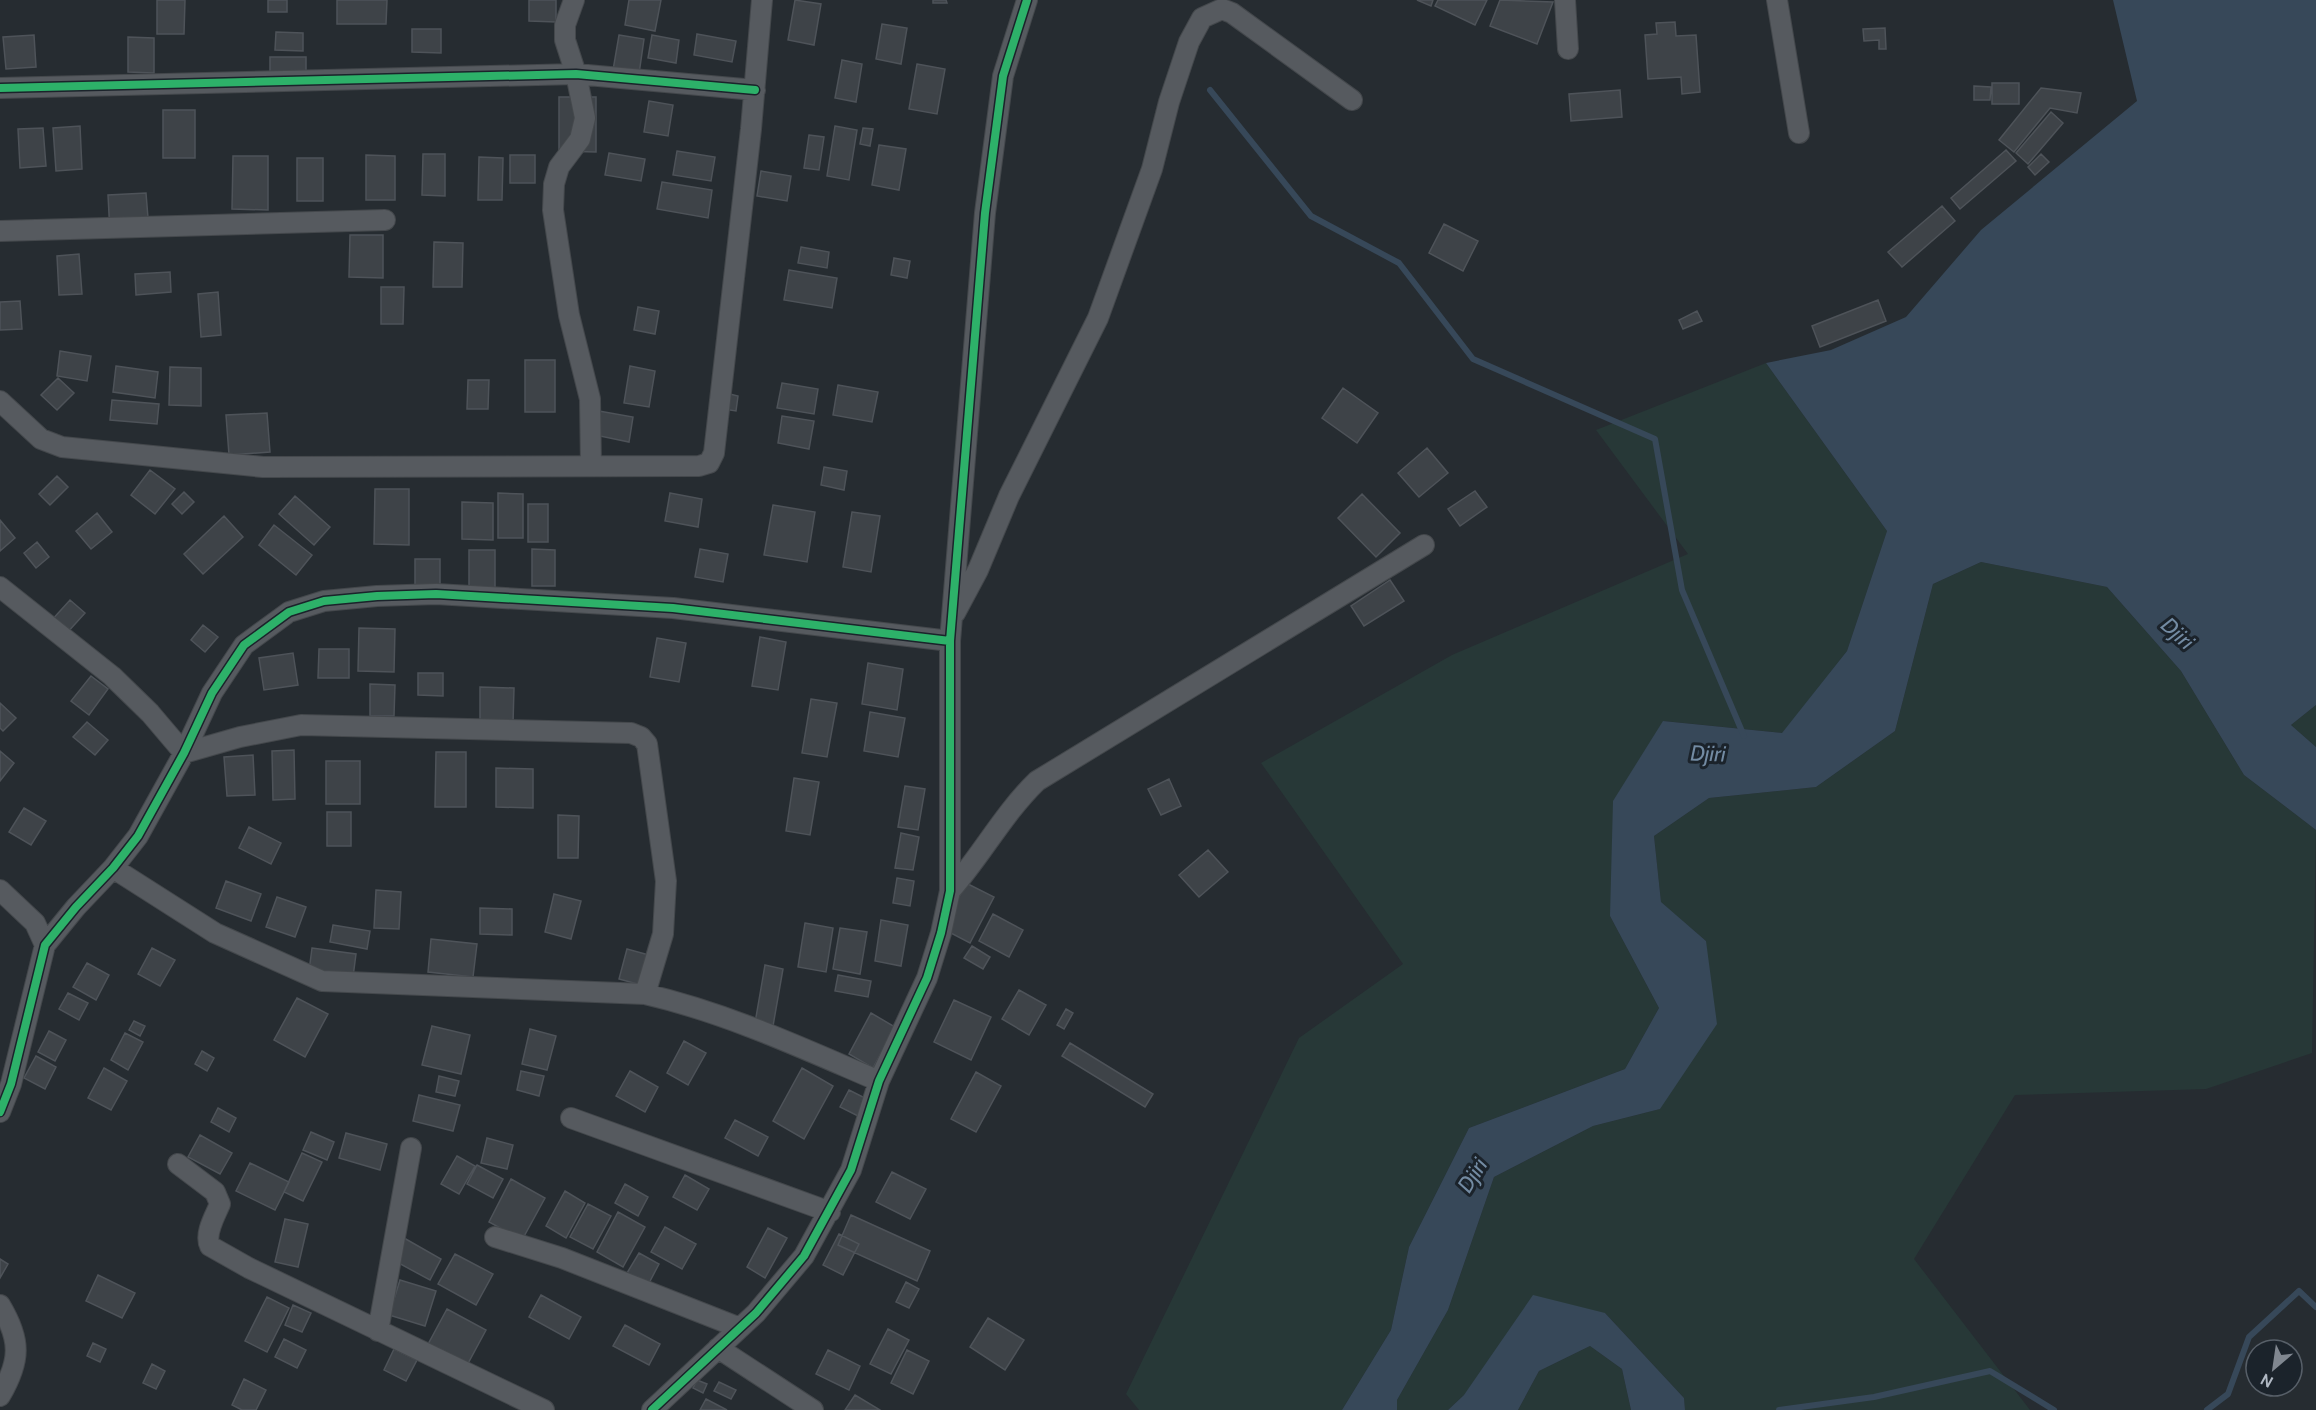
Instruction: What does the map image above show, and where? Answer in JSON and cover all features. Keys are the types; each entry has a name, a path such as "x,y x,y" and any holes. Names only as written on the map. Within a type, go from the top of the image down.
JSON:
{"street":[{"path":"574,0 565,25 565,40 576,74 585,118 584,129 560,167 554,184 552,210 569,315 590,399 591,466"},
{"path":"0,401 41,439 78,449 263,467 699,466 709,463 714,453 755,90 762,0"},
{"path":"652,1410 740,1328 781,1286 804,1256 851,1170 879,1081 927,978 941,933 950,891 950,641 986,213 1003,76 1027,0"},
{"path":"1565,0 1568,49"},
{"path":"1777,0 1799,133"},
{"path":"952,618 978,570 1009,496 1098,318 1152,169 1169,102 1185,52 1202,18 1222,9 1232,13 1352,100"},
{"path":"0,88 576,74 755,90"},
{"path":"0,231 385,220"},
{"path":"950,891 971,867 1021,797 1037,781 1424,545"},
{"path":"0,587 112,676 150,713 184,753"},
{"path":"0,1112 11,1084 45,945 138,836 184,753 212,693 244,645 289,612 324,601 436,594 673,608 950,641"},
{"path":"184,753 240,737 301,725 631,733 641,737 647,744 666,881 663,934 645,994"},
{"path":"113,868 215,933 322,981 645,994 696,1006 737,1021 879,1081"},
{"path":"0,890 35,923 45,945"},
{"path":"571,1118 830,1212"},
{"path":"378,1331 411,1148"},
{"path":"178,1164 215,1191 220,1204 209,1232 210,1246 378,1331 544,1410"},
{"path":"495,1237 562,1258 740,1328"},
{"path":"0,1305 13,1327 17,1354 10,1380 0,1396"},
{"path":"718,1348 813,1410"}],"shaded area":[{"path":"1766,363 1887,531 1847,651 1783,733 1664,721 1610,916 1659,1008 1625,1069 1469,1128 1409,1247 1391,1330 1342,1410 1139,1410 1126,1394 1299,1038 1403,964 1261,763 1452,655 1688,554 1596,430"},
{"path":"1981,562 2107,587 2181,671 2244,775 2316,830 2312,1053 2206,1089 2015,1095 1914,1259 2030,1410 1685,1410 1684,1398 1605,1313 1464,1395 1448,1410 1397,1410 1397,1400 1448,1310 1494,1177 1593,1126 1660,1109 1706,941 1661,903 1654,836 1709,798 1816,787 1895,731 1933,584"},
{"path":"2316,705 2316,747 2291,725"},
{"path":"1590,1346 1622,1369 1631,1410 1518,1410 1539,1371"}],"water":[{"name":"Djiri","path":"2113,0 2316,0 2316,705 2291,725 2316,747 2316,830 2244,775 2181,671 2107,587 1981,562 1933,584 1895,731 1816,787 1709,798 1654,836 1661,902 1706,941 1717,1024 1660,1109 1593,1126 1494,1177 1448,1310 1397,1400 1397,1410 1342,1410 1391,1330 1409,1247 1469,1128 1625,1069 1659,1008 1610,916 1613,801 1663,721 1782,733 1847,651 1887,531 1766,363 1831,350 1906,317 1981,230 2137,101"},
{"path":"1533,1295 1605,1313 1684,1398 1685,1410 1631,1410 1622,1369 1590,1346 1539,1371 1518,1410 1448,1410 1464,1395"}],"building":[{"path":"157,0 185,0 184,34 157,34"},
{"path":"268,0 287,0 287,12 268,12"},
{"path":"337,0 387,0 386,24 337,24"},
{"path":"529,0 556,0 556,22 529,21"},
{"path":"629,0 661,0 655,31 625,25"},
{"path":"795,0 821,4 814,45 788,40"},
{"path":"933,0 946,0 947,3 933,3"},
{"path":"1417,0 1433,0 1431,6"},
{"path":"1438,0 1487,0 1475,25 1435,6"},
{"path":"1500,0 1553,2 1537,44 1490,26"},
{"path":"1675,22 1676,36 1696,35 1700,92 1682,94 1681,77 1648,79 1645,35 1657,34 1656,23"},
{"path":"882,24 907,28 901,64 876,59"},
{"path":"1885,28 1886,49 1879,49 1879,40 1864,41 1863,29"},
{"path":"412,29 441,29 441,53 412,52"},
{"path":"276,32 303,33 303,51 275,50"},
{"path":"697,34 736,41 732,62 694,55"},
{"path":"34,35 36,67 6,69 3,37"},
{"path":"619,35 644,39 639,74 613,70"},
{"path":"652,35 679,40 676,63 648,58"},
{"path":"128,37 154,38 154,73 128,72"},
{"path":"270,57 306,57 306,78 270,77"},
{"path":"842,60 862,64 856,102 835,98"},
{"path":"917,64 945,69 937,114 909,109"},
{"path":"1992,83 2019,83 2019,104 1992,104"},
{"path":"1974,86 1991,87 1990,100 1974,100"},
{"path":"2041,88 2081,93 2077,113 2050,108 2014,152 1999,140"},
{"path":"1620,90 1622,117 1571,121 1569,94"},
{"path":"559,97 596,97 596,152 559,151"},
{"path":"649,101 673,105 668,136 644,132"},
{"path":"163,110 195,110 195,158 163,158"},
{"path":"2051,112 2063,123 2028,164 2016,153"},
{"path":"80,126 82,169 56,171 53,128"},
{"path":"835,126 857,130 849,180 827,176"},
{"path":"43,128 46,166 20,168 18,129"},
{"path":"863,128 873,129 870,146 860,144"},
{"path":"809,135 824,137 819,170 804,168"},
{"path":"879,145 906,149 899,190 872,185"},
{"path":"2006,150 2016,161 1960,209 1951,198"},
{"path":"677,151 715,157 711,181 673,175"},
{"path":"609,153 645,159 641,181 605,175"},
{"path":"423,154 445,154 445,196 422,195"},
{"path":"2041,154 2049,162 2035,175 2028,167"},
{"path":"366,155 395,156 395,200 366,200"},
{"path":"510,155 535,155 535,183 510,183"},
{"path":"233,156 268,156 268,210 232,209"},
{"path":"479,157 503,158 502,200 478,200"},
{"path":"297,158 323,158 323,201 297,201"},
{"path":"761,171 791,176 787,201 757,196"},
{"path":"662,182 712,190 708,218 657,209"},
{"path":"146,193 149,230 110,233 108,195"},
{"path":"1942,206 1955,221 1902,267 1888,252"},
{"path":"1444,224 1478,241 1463,271 1429,253"},
{"path":"350,235 383,235 383,278 349,277"},
{"path":"434,242 463,243 462,287 433,287"},
{"path":"801,247 829,252 827,268 798,263"},
{"path":"79,254 82,294 59,295 57,256"},
{"path":"894,258 910,261 907,278 891,275"},
{"path":"789,270 837,278 832,308 784,300"},
{"path":"170,272 171,292 136,295 135,274"},
{"path":"381,287 404,287 403,324 381,324"},
{"path":"218,292 221,335 201,337 198,294"},
{"path":"1878,300 1886,321 1820,347 1812,326"},
{"path":"20,301 22,329 0,330 0,302"},
{"path":"638,307 659,311 655,334 634,330"},
{"path":"1697,311 1702,321 1683,329 1679,320"},
{"path":"60,351 91,356 87,381 57,376"},
{"path":"525,360 555,360 555,412 525,412"},
{"path":"116,366 158,372 155,398 113,392"},
{"path":"630,366 655,371 649,407 624,403"},
{"path":"170,367 201,368 201,406 169,405"},
{"path":"58,378 74,393 57,410 41,395"},
{"path":"468,380 489,380 488,409 467,409"},
{"path":"782,383 818,389 814,414 777,408"},
{"path":"838,385 878,392 872,422 833,415"},
{"path":"1343,388 1378,413 1357,443 1322,418"},
{"path":"726,393 738,396 736,411 723,409"},
{"path":"112,400 159,404 157,424 110,420"},
{"path":"599,411 633,417 629,442 595,435"},
{"path":"267,413 270,452 229,455 226,415"},
{"path":"782,416 814,421 809,449 778,443"},
{"path":"1427,448 1448,473 1419,497 1398,473"},
{"path":"824,467 847,471 844,490 821,485"},
{"path":"150,470 175,489 155,514 131,495"},
{"path":"57,476 68,487 50,505 39,494"},
{"path":"375,489 409,489 409,545 374,544"},
{"path":"1475,491 1487,507 1460,526 1448,509"},
{"path":"184,492 194,502 182,514 172,504"},
{"path":"498,493 523,494 523,538 498,538"},
{"path":"670,493 702,499 698,527 665,521"},
{"path":"1362,494 1400,533 1376,557 1338,518"},
{"path":"295,496 330,527 314,545 279,514"},
{"path":"462,502 493,503 493,540 462,539"},
{"path":"528,504 548,504 548,542 528,542"},
{"path":"773,505 815,512 807,562 764,555"},
{"path":"852,512 880,516 871,572 843,567"},
{"path":"97,513 112,532 91,549 76,531"},
{"path":"224,516 243,537 203,574 184,554"},
{"path":"0,520 15,538 0,551"},
{"path":"274,525 312,555 296,575 259,545"},
{"path":"37,542 49,557 36,568 24,553"},
{"path":"532,549 555,550 555,586 532,586"},
{"path":"700,549 728,554 723,582 695,577"},
{"path":"469,550 495,550 495,589 469,589"},
{"path":"415,559 440,559 440,589 415,589"},
{"path":"1390,580 1404,601 1364,626 1351,606"},
{"path":"70,600 85,613 66,634 51,621"},
{"path":"203,625 218,637 205,652 191,640"},
{"path":"359,628 395,629 394,672 358,671"},
{"path":"760,637 786,642 778,690 752,686"},
{"path":"657,638 686,643 679,682 650,677"},
{"path":"319,649 349,649 349,678 318,678"},
{"path":"293,653 298,685 264,690 259,658"},
{"path":"868,663 903,669 897,710 862,704"},
{"path":"418,673 443,673 443,696 418,695"},
{"path":"91,676 108,689 89,715 71,701"},
{"path":"370,684 395,685 394,716 370,716"},
{"path":"480,687 514,688 513,724 480,724"},
{"path":"811,699 837,703 827,757 802,753"},
{"path":"0,703 16,718 3,731 0,728"},
{"path":"870,712 905,718 898,757 864,751"},
{"path":"87,722 108,740 95,755 73,737"},
{"path":"294,750 295,799 273,800 272,751"},
{"path":"0,751 14,763 0,781"},
{"path":"436,752 466,752 466,807 435,807"},
{"path":"253,755 255,795 227,796 224,757"},
{"path":"326,761 360,761 360,804 326,804"},
{"path":"496,768 533,769 533,808 496,807"},
{"path":"794,778 819,782 810,835 786,831"},
{"path":"1169,779 1181,806 1161,815 1148,789"},
{"path":"905,786 925,789 918,830 898,827"},
{"path":"24,808 46,821 31,845 9,832"},
{"path":"327,812 351,812 351,846 327,846"},
{"path":"558,815 579,816 578,858 558,858"},
{"path":"249,827 281,843 271,864 239,848"},
{"path":"901,833 919,837 913,870 895,868"},
{"path":"1208,850 1228,872 1199,897 1179,875"},
{"path":"897,878 914,881 910,906 893,903"},
{"path":"226,881 261,894 251,921 216,908"},
{"path":"966,883 994,897 970,943 943,929"},
{"path":"376,890 401,892 399,929 374,928"},
{"path":"554,894 581,901 571,939 545,932"},
{"path":"277,897 306,907 295,937 266,927"},
{"path":"480,908 512,909 512,935 480,934"},
{"path":"993,914 1023,930 1009,957 979,941"},
{"path":"881,920 908,925 901,966 875,961"},
{"path":"805,923 833,928 826,972 798,967"},
{"path":"333,925 370,931 367,949 330,942"},
{"path":"840,928 867,932 860,974 833,969"},
{"path":"431,939 477,944 473,977 428,972"},
{"path":"972,946 990,957 983,969 964,958"},
{"path":"152,948 175,960 160,986 138,974"},
{"path":"312,948 356,954 353,977 309,971"},
{"path":"627,949 649,955 641,985 619,979"},
{"path":"87,963 109,975 96,1000 73,987"},
{"path":"765,965 783,969 773,1026 755,1023"},
{"path":"838,975 871,981 868,997 835,991"},
{"path":"1019,990 1046,1005 1029,1035 1002,1019"},
{"path":"68,993 88,1003 79,1020 59,1009"},
{"path":"297,998 328,1014 305,1057 274,1040"},
{"path":"954,1000 991,1017 971,1060 934,1042"},
{"path":"1066,1009 1073,1013 1064,1029 1057,1025"},
{"path":"871,1013 895,1027 873,1068 849,1054"},
{"path":"134,1021 145,1026 140,1036 129,1030"},
{"path":"432,1026 470,1035 461,1074 422,1065"},
{"path":"530,1029 556,1036 547,1070 522,1064"},
{"path":"49,1031 66,1040 55,1061 38,1052"},
{"path":"125,1033 143,1042 128,1070 111,1060"},
{"path":"684,1041 706,1053 688,1085 667,1073"},
{"path":"1070,1043 1153,1094 1145,1107 1062,1056"},
{"path":"202,1051 214,1058 207,1071 195,1064"},
{"path":"36,1056 56,1067 45,1089 24,1078"},
{"path":"104,1068 127,1081 111,1110 88,1098"},
{"path":"802,1068 833,1086 804,1139 773,1121"},
{"path":"521,1071 544,1076 539,1096 517,1090"},
{"path":"630,1071 658,1087 645,1112 616,1096"},
{"path":"976,1072 1001,1086 976,1132 951,1119"},
{"path":"439,1076 459,1081 455,1096 436,1092"},
{"path":"849,1090 867,1099 858,1116 840,1107"},
{"path":"419,1095 460,1105 453,1131 413,1121"},
{"path":"218,1108 236,1118 229,1132 211,1122"},
{"path":"735,1120 768,1137 758,1156 725,1138"},
{"path":"311,1132 334,1142 327,1160 303,1150"},
{"path":"346,1133 387,1144 380,1170 339,1158"},
{"path":"200,1135 232,1153 220,1174 188,1157"},
{"path":"487,1138 513,1145 507,1169 481,1163"},
{"path":"302,1153 322,1162 303,1201 284,1192"},
{"path":"457,1156 475,1166 459,1194 441,1184"},
{"path":"250,1163 289,1182 275,1210 236,1191"},
{"path":"477,1165 503,1179 493,1198 467,1184"},
{"path":"892,1172 926,1189 910,1219 876,1202"},
{"path":"685,1175 709,1189 697,1210 673,1197"},
{"path":"511,1179 545,1198 522,1240 489,1222"},
{"path":"625,1184 648,1197 638,1216 615,1203"},
{"path":"565,1191 585,1203 566,1238 546,1226"},
{"path":"588,1204 611,1216 593,1249 570,1237"},
{"path":"618,1212 645,1227 623,1267 597,1252"},
{"path":"851,1215 930,1251 917,1281 838,1245"},
{"path":"285,1219 308,1224 298,1267 275,1262"},
{"path":"665,1227 696,1244 682,1269 651,1252"},
{"path":"768,1228 787,1238 765,1278 747,1267"},
{"path":"839,1234 859,1244 843,1275 823,1265"},
{"path":"404,1238 441,1259 430,1280 393,1260"},
{"path":"639,1253 659,1264 648,1285 627,1273"},
{"path":"455,1254 493,1274 476,1305 438,1284"},
{"path":"0,1259 8,1264 0,1278"},
{"path":"98,1275 135,1293 122,1318 86,1301"},
{"path":"400,1280 436,1291 425,1326 389,1315"},
{"path":"906,1282 919,1289 909,1308 896,1302"},
{"path":"541,1295 581,1317 569,1339 529,1317"},
{"path":"267,1297 289,1308 267,1352 245,1341"},
{"path":"293,1305 311,1313 302,1332 285,1325"},
{"path":"447,1309 486,1330 465,1369 426,1348"},
{"path":"988,1318 1024,1340 1005,1370 970,1347"},
{"path":"625,1325 660,1344 649,1365 613,1346"},
{"path":"888,1329 909,1340 891,1374 870,1364"},
{"path":"284,1339 306,1350 297,1368 275,1357"},
{"path":"93,1343 106,1349 100,1362 87,1356"},
{"path":"394,1349 417,1360 406,1381 384,1370"},
{"path":"828,1350 860,1366 849,1390 816,1374"},
{"path":"907,1350 929,1361 913,1394 891,1383"},
{"path":"152,1364 165,1371 156,1389 143,1383"},
{"path":"244,1379 266,1390 256,1410 242,1410 232,1405"},
{"path":"697,1380 707,1384 703,1393 693,1388"},
{"path":"719,1382 736,1390 731,1399 714,1391"},
{"path":"855,1395 880,1410 845,1410"},
{"path":"706,1399 727,1410 700,1410"}],"waterway":[{"path":"1210,90 1311,216 1399,263 1473,359 1655,439 1682,590 1744,736"},
{"path":"2207,1410 2228,1394 2249,1337 2299,1291 2316,1307"},
{"path":"1779,1410 1874,1397 1990,1371 2054,1410"}],"cycle path":[{"path":"652,1410 756,1313 804,1256 851,1170 879,1081 927,978 941,933 950,891 950,641 985,213 1003,76 1027,0"},
{"path":"0,88 576,74 755,90"},
{"path":"0,1112 11,1084 45,945 138,836 184,753 212,693 244,645 289,612 324,601 436,594 673,608 950,641"}]}
